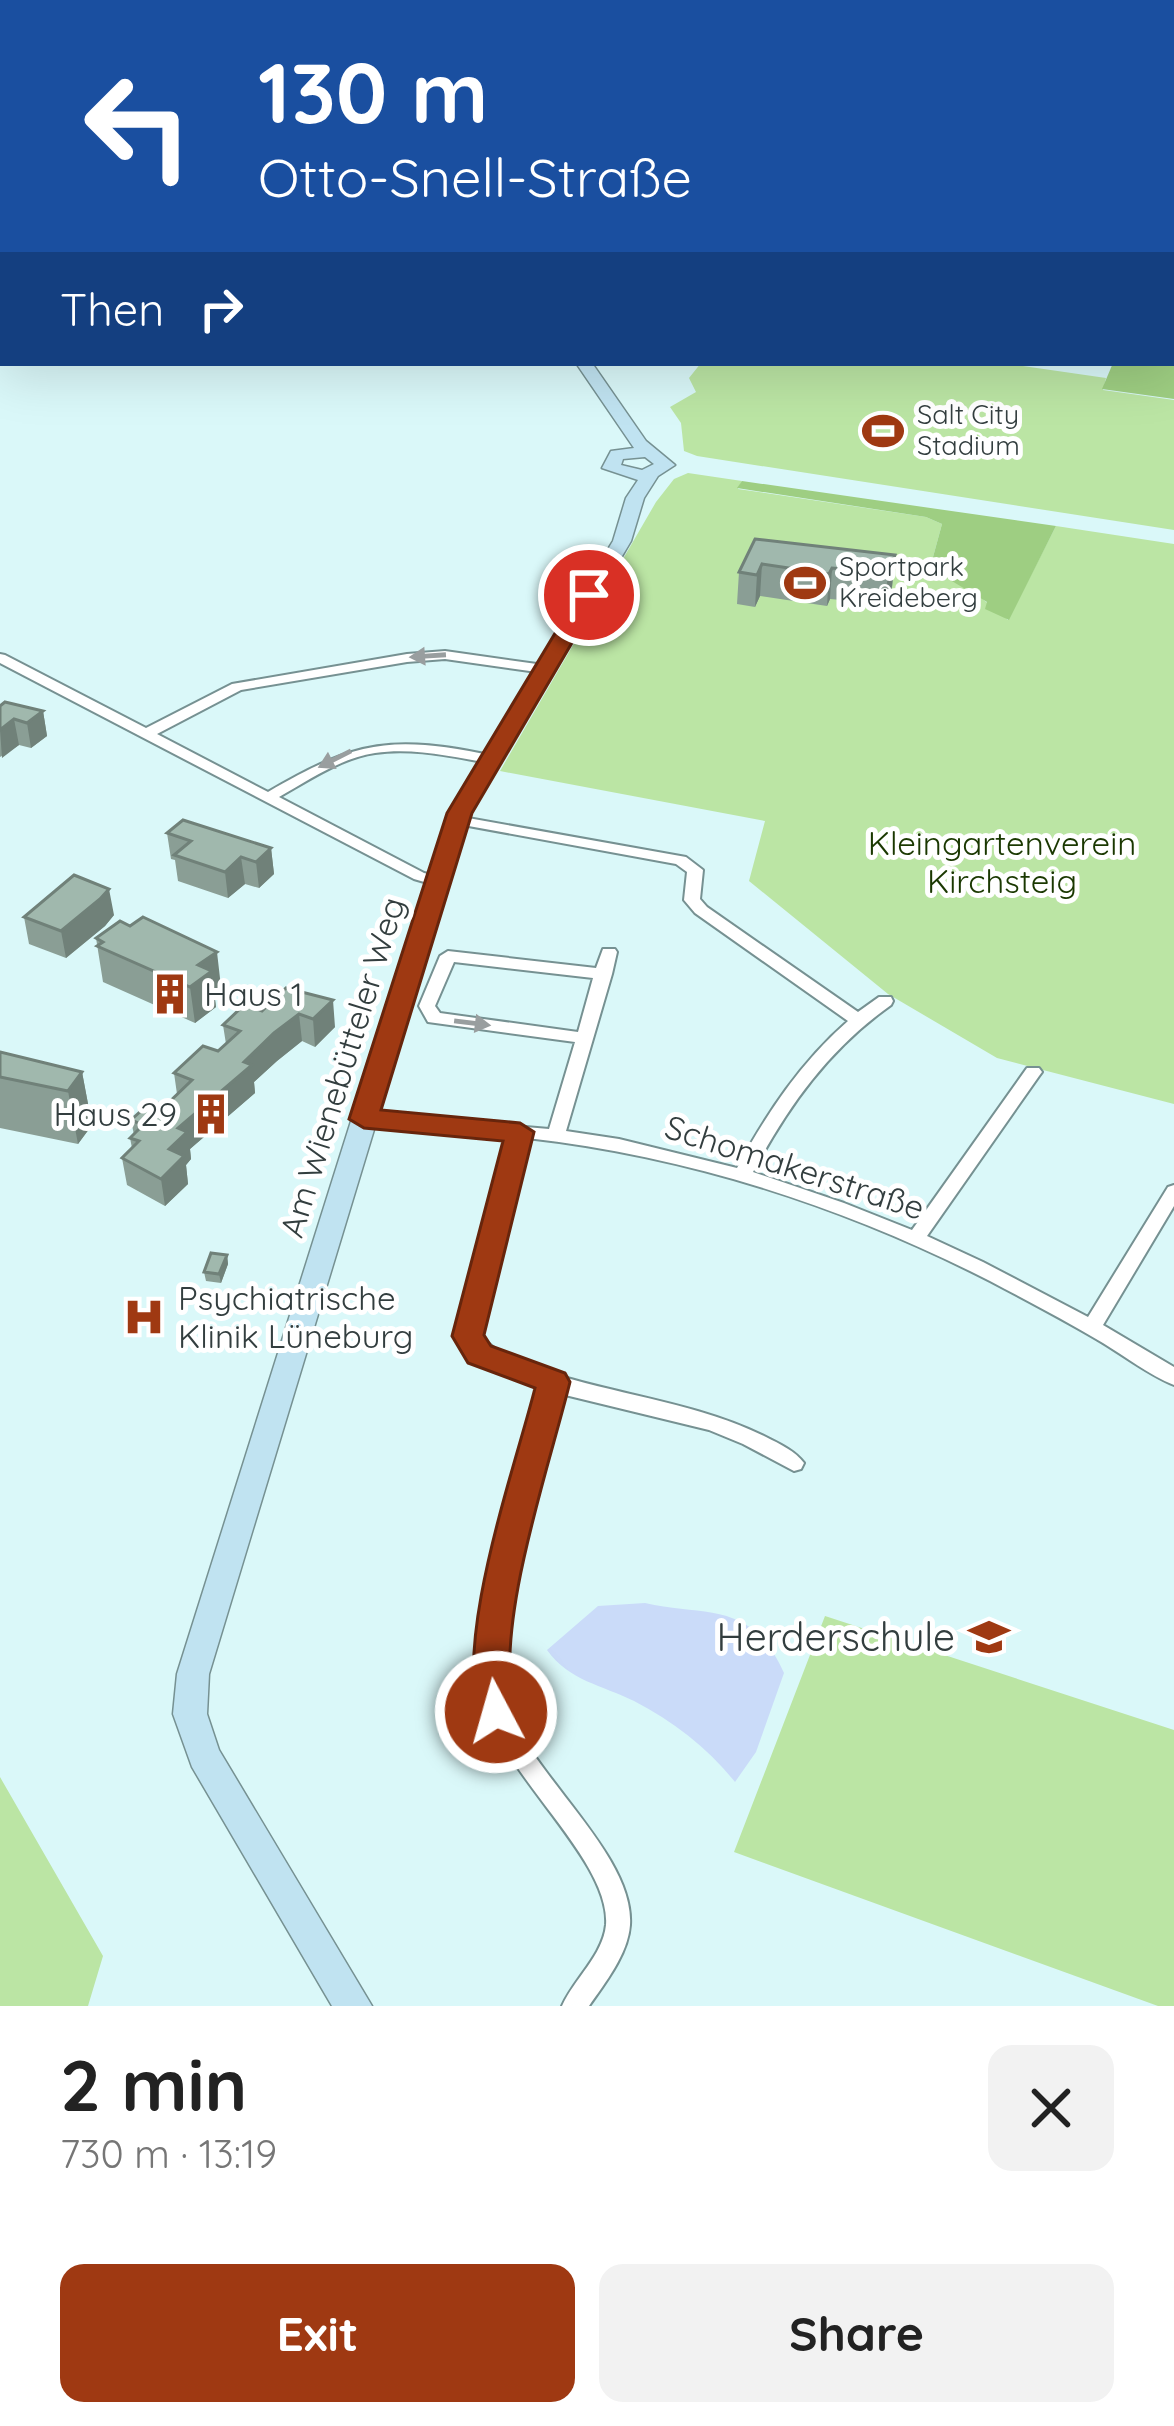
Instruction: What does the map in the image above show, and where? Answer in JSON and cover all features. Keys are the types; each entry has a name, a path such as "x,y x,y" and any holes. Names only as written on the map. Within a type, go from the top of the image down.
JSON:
{"street":[{"path":"586,366 648,452 666,463 650,476 628,476 609,465 627,452 648,452"},
{"path":"627,452 632,432"},
{"path":"628,476 635,498"},
{"name":"Am Wienebütteler Weg","path":"352,2006 208,1764 190,1714 191,1689 457,820 622,541 635,498 650,476"},
{"path":"146,734 237,688 407,658 445,655 544,669"},
{"path":"0,658 268,798 438,880"},
{"path":"268,798 347,752 379,745 490,759"},
{"path":"457,820 681,860 695,870 692,900 701,910 856,1019"},
{"path":"556,1136 609,952"},
{"path":"584,1038 434,1018 427,1006 448,956 604,974"},
{"path":"742,1176 803,1077 856,1019 885,1001"},
{"path":"917,1237 1033,1072"},
{"name":"Schomakerstraße","path":"364,1119 556,1136 742,1176 917,1237 1092,1326 1174,1377"},
{"path":"520,1132 468,1336 479,1354 554,1382 704,1420 760,1441 794,1463"},
{"path":"1092,1326 1174,1191"},
{"path":"554,1382 494,1623 489,1684 511,1742 602,1873 617,1904 612,1946 575,2006"}],"green space":[{"name":"Salt City Stadium","path":"699,366 1024,366 1106,378 1103,390 1174,400 1174,530 697,456 684,451 681,423 670,407 696,392 689,378"},
{"path":"1112,366 1174,366 1174,399 1102,389"},
{"name":"Kleingartenverein Kirchsteig","path":"688,473 742,481 738,489 926,517 942,524 930,568 968,587 1008,620 1056,526 1174,544 1174,1104 997,1058 888,994 749,881 765,821 500,771 656,502 674,479"},
{"path":"742,481 1056,526 1009,620 985,609 987,602 930,568 942,524 926,517 737,488"},
{"path":"825,1616 1174,1730 1174,2006 1158,2006 734,1852"},
{"path":"0,1777 103,1956 88,2006 0,2006"}],"water":[{"path":"645,1603 742,1622 771,1650 784,1673 756,1752 735,1782 676,1726 576,1676 547,1650 598,1606"}],"building":[{"path":"755,539 895,555 888,572 832,568 829,574 762,564 757,575 739,572"},
{"path":"5,702 43,711 27,723 14,719 0,730 0,706"},
{"path":"183,820 271,848 256,862 241,857 225,872 174,855 191,841 167,833"},
{"path":"74,875 109,889 61,931 24,917"},
{"path":"143,917 217,952 198,965 212,971 190,987 97,946 103,942 96,938 120,921 130,926"},
{"path":"286,988 333,1000 313,1019 299,1014 274,1033 244,1062 252,1065 178,1128 187,1132 169,1149 184,1156 161,1179 122,1158 139,1141 130,1138 143,1125 131,1120 152,1101 165,1106 192,1080 174,1073 203,1046 218,1051 240,1031 223,1025 245,1004 262,1011"},
{"path":"0,1052 82,1072 68,1091 0,1077"},
{"path":"211,1253 227,1255 219,1274 204,1272"}],"place":[{"name":"Salt City Stadium","path":"883,431"},
{"name":"Sportpark Kreideberg","path":"805,583"},
{"name":"Haus 1","path":"170,994"},
{"name":"Haus 29","path":"211,1114"},
{"name":"Psychiatrische Klinik Lüneburg","path":"144,1317"},
{"name":"Herderschule","path":"989,1637"}],"route":[{"path":"496,1712 488,1663 494,1623 554,1382 479,1354 468,1336 520,1132 364,1119 459,813 589,595"}]}
